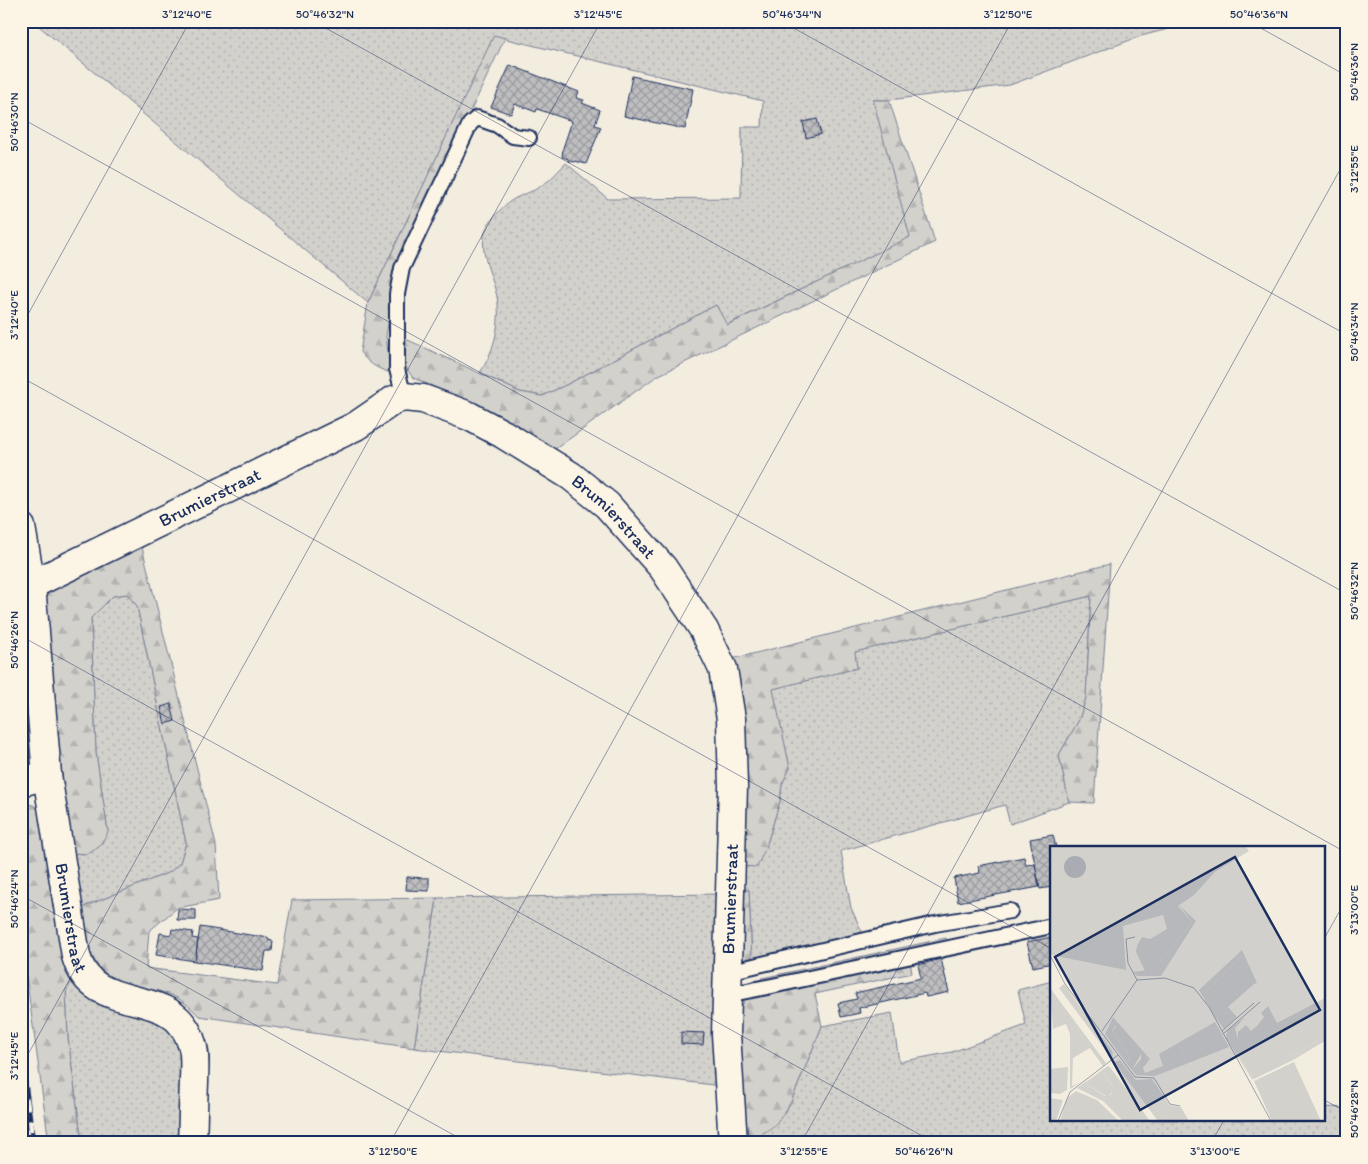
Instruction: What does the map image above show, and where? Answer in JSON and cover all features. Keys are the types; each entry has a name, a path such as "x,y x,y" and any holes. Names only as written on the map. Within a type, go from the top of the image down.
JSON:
{"street":[{"name":"Brumierstraat","path":"31,585 356,426 394,400 404,397 423,399 469,416 536,453 571,476 607,506 663,568 704,630 723,669 731,719 733,786 726,1034 733,1143"},
{"name":"Brumierstraat","path":"21,526 31,585 47,775 79,967 85,977 96,987 163,1008 176,1016 185,1027 193,1045 194,1053 192,1143"},
{"path":"21,782 47,775"}],"lane":[{"path":"404,397 397,369 397,294 402,268 470,124 477,118 497,125 513,136 529,138"},
{"path":"728,983 935,924 1010,911"},
{"path":"728,983 1047,927"}],"green space":[{"path":"33,21 1199,21 1141,36 1010,85 889,100 873,100 911,237 726,325 716,305 542,396 520,392 480,373 492,349 498,322 498,304 483,243 489,223 507,204 517,197 545,184 566,163 608,199 741,198 742,127 762,127 763,101 494,36 368,303"},
{"path":"494,35 505,38 397,268 386,336 389,361 388,372 372,365 360,352 368,303"},
{"path":"873,100 889,100 935,242 657,376 551,452 516,427 468,401 413,378 405,366 406,339 520,392 542,396 716,305 727,325 910,237"},
{"path":"140,539 216,845 219,900 177,908 149,931 146,968 277,985 292,900 437,898 414,1048 199,1016 177,998 119,980 110,976 96,963 84,929 81,908 170,872 180,863 186,843 137,606 127,594 113,596 91,618 96,753 108,832 100,846 88,854 71,853 42,609 45,592"},
{"path":"1110,564 1094,803 1069,802 1059,755 1079,720 1086,698 1091,596 855,652 857,668 773,689 790,768 782,784 780,801 766,847 757,867 737,866 732,659"},
{"path":"21,593 32,709 30,742 21,763"},
{"path":"127,594 137,606 186,843 180,863 170,872 81,908 71,853 88,854 108,832 96,753 91,618 113,596"},
{"path":"1091,596 1086,698 1079,720 1059,755 1069,802 1010,824 1005,805 841,851 851,908 863,934 752,965 749,890 738,890 737,866 766,847 780,801 782,784 790,768 772,689 857,668 854,652"},
{"path":"21,803 33,805 44,812 75,976 66,991 68,1038 82,1143 49,1143 21,938"},
{"path":"738,890 749,890 752,965 735,963"},
{"path":"718,894 721,1086 414,1048 437,898"},
{"path":"946,938 951,954 910,962 912,973 815,994 822,1026 791,1102 775,1126 752,1139 752,1143 739,1143 734,1026 747,994 762,978"},
{"path":"75,976 168,1022 188,1053 187,1143 82,1143 68,1038 66,991"},
{"path":"1050,982 1050,1122 1326,1122 1326,1107 1347,1108 1347,1143 752,1143 751,1139 775,1126 791,1102 822,1026 892,1013 899,1062 952,1052 1026,1025 1018,990"}],"building":[{"path":"510,65 579,92 576,98 584,100 582,103 600,110 595,125 601,127 586,164 568,161 568,159 562,157 572,121 537,109 536,112 515,104 511,114 491,107"},
{"path":"632,76 693,89 685,129 624,116"},
{"path":"817,119 821,134 806,138 803,122"},
{"path":"171,704 175,721 165,724 161,707"},
{"path":"1053,835 1056,846 1050,846 1050,887 1040,889 1030,839"},
{"path":"1024,857 1026,865 1035,864 1039,887 958,902 954,878 980,873 978,866"},
{"path":"407,877 429,878 429,891 406,890"},
{"path":"178,909 196,910 196,920 177,920"},
{"path":"200,927 269,938 268,940 273,941 272,951 266,951 263,971 195,961"},
{"path":"172,929 193,932 192,938 198,939 195,961 156,955 160,933 171,935"},
{"path":"1050,937 1050,963 1033,967 1027,942"},
{"path":"941,959 949,992 926,997 925,993 859,1008 860,1013 841,1017 838,1003 857,999 855,993 921,978 918,965"},
{"path":"681,1032 704,1033 703,1045 681,1044"}],"railway":[{"path":"21,1055 33,1143"}]}
